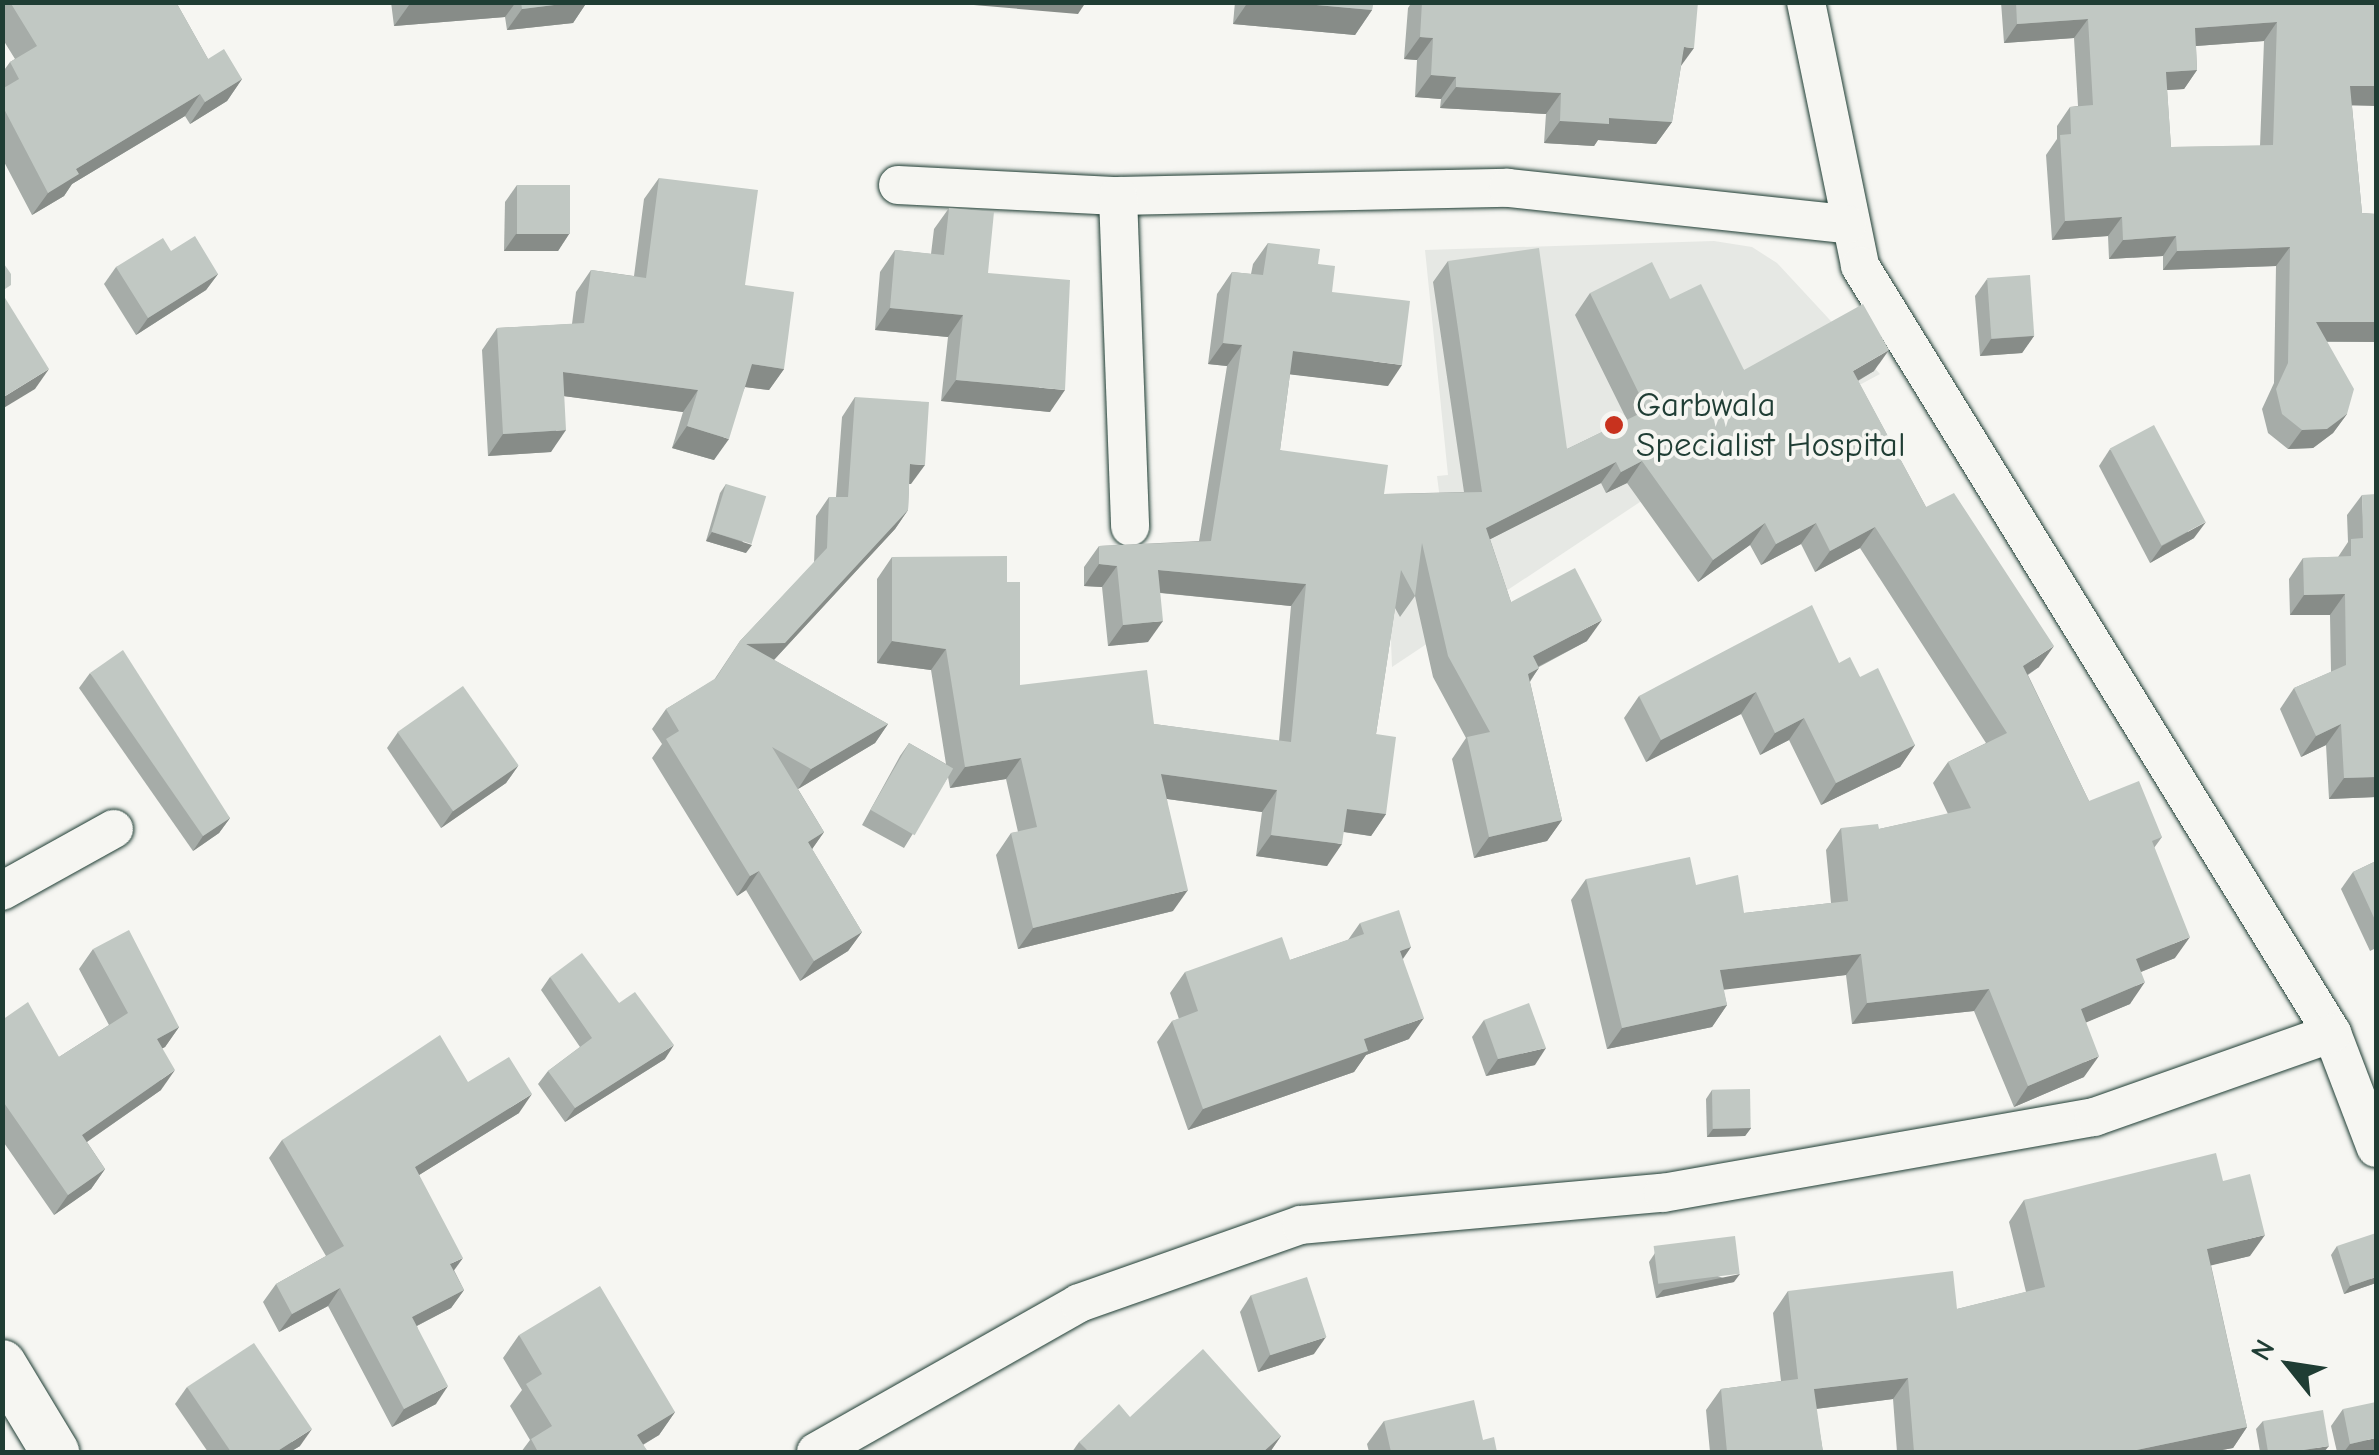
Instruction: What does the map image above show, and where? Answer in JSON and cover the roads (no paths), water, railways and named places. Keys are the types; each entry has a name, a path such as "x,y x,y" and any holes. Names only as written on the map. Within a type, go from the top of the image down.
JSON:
{"street":[{"path":"1806,2 1848,224 1860,266 2332,1032 2376,1148"},
{"path":"898,185 1118,196 1508,188 1848,224"},
{"path":"1118,196 1130,527"},
{"path":"2,891 114,829"},
{"path":"816,1452 1079,1303 1301,1225 1664,1193 2094,1117 2332,1032"},
{"path":"2,1364 54,1452"}],"place":[{"name":"Garbwala Specialist Hospital","path":"1614,425"}]}
